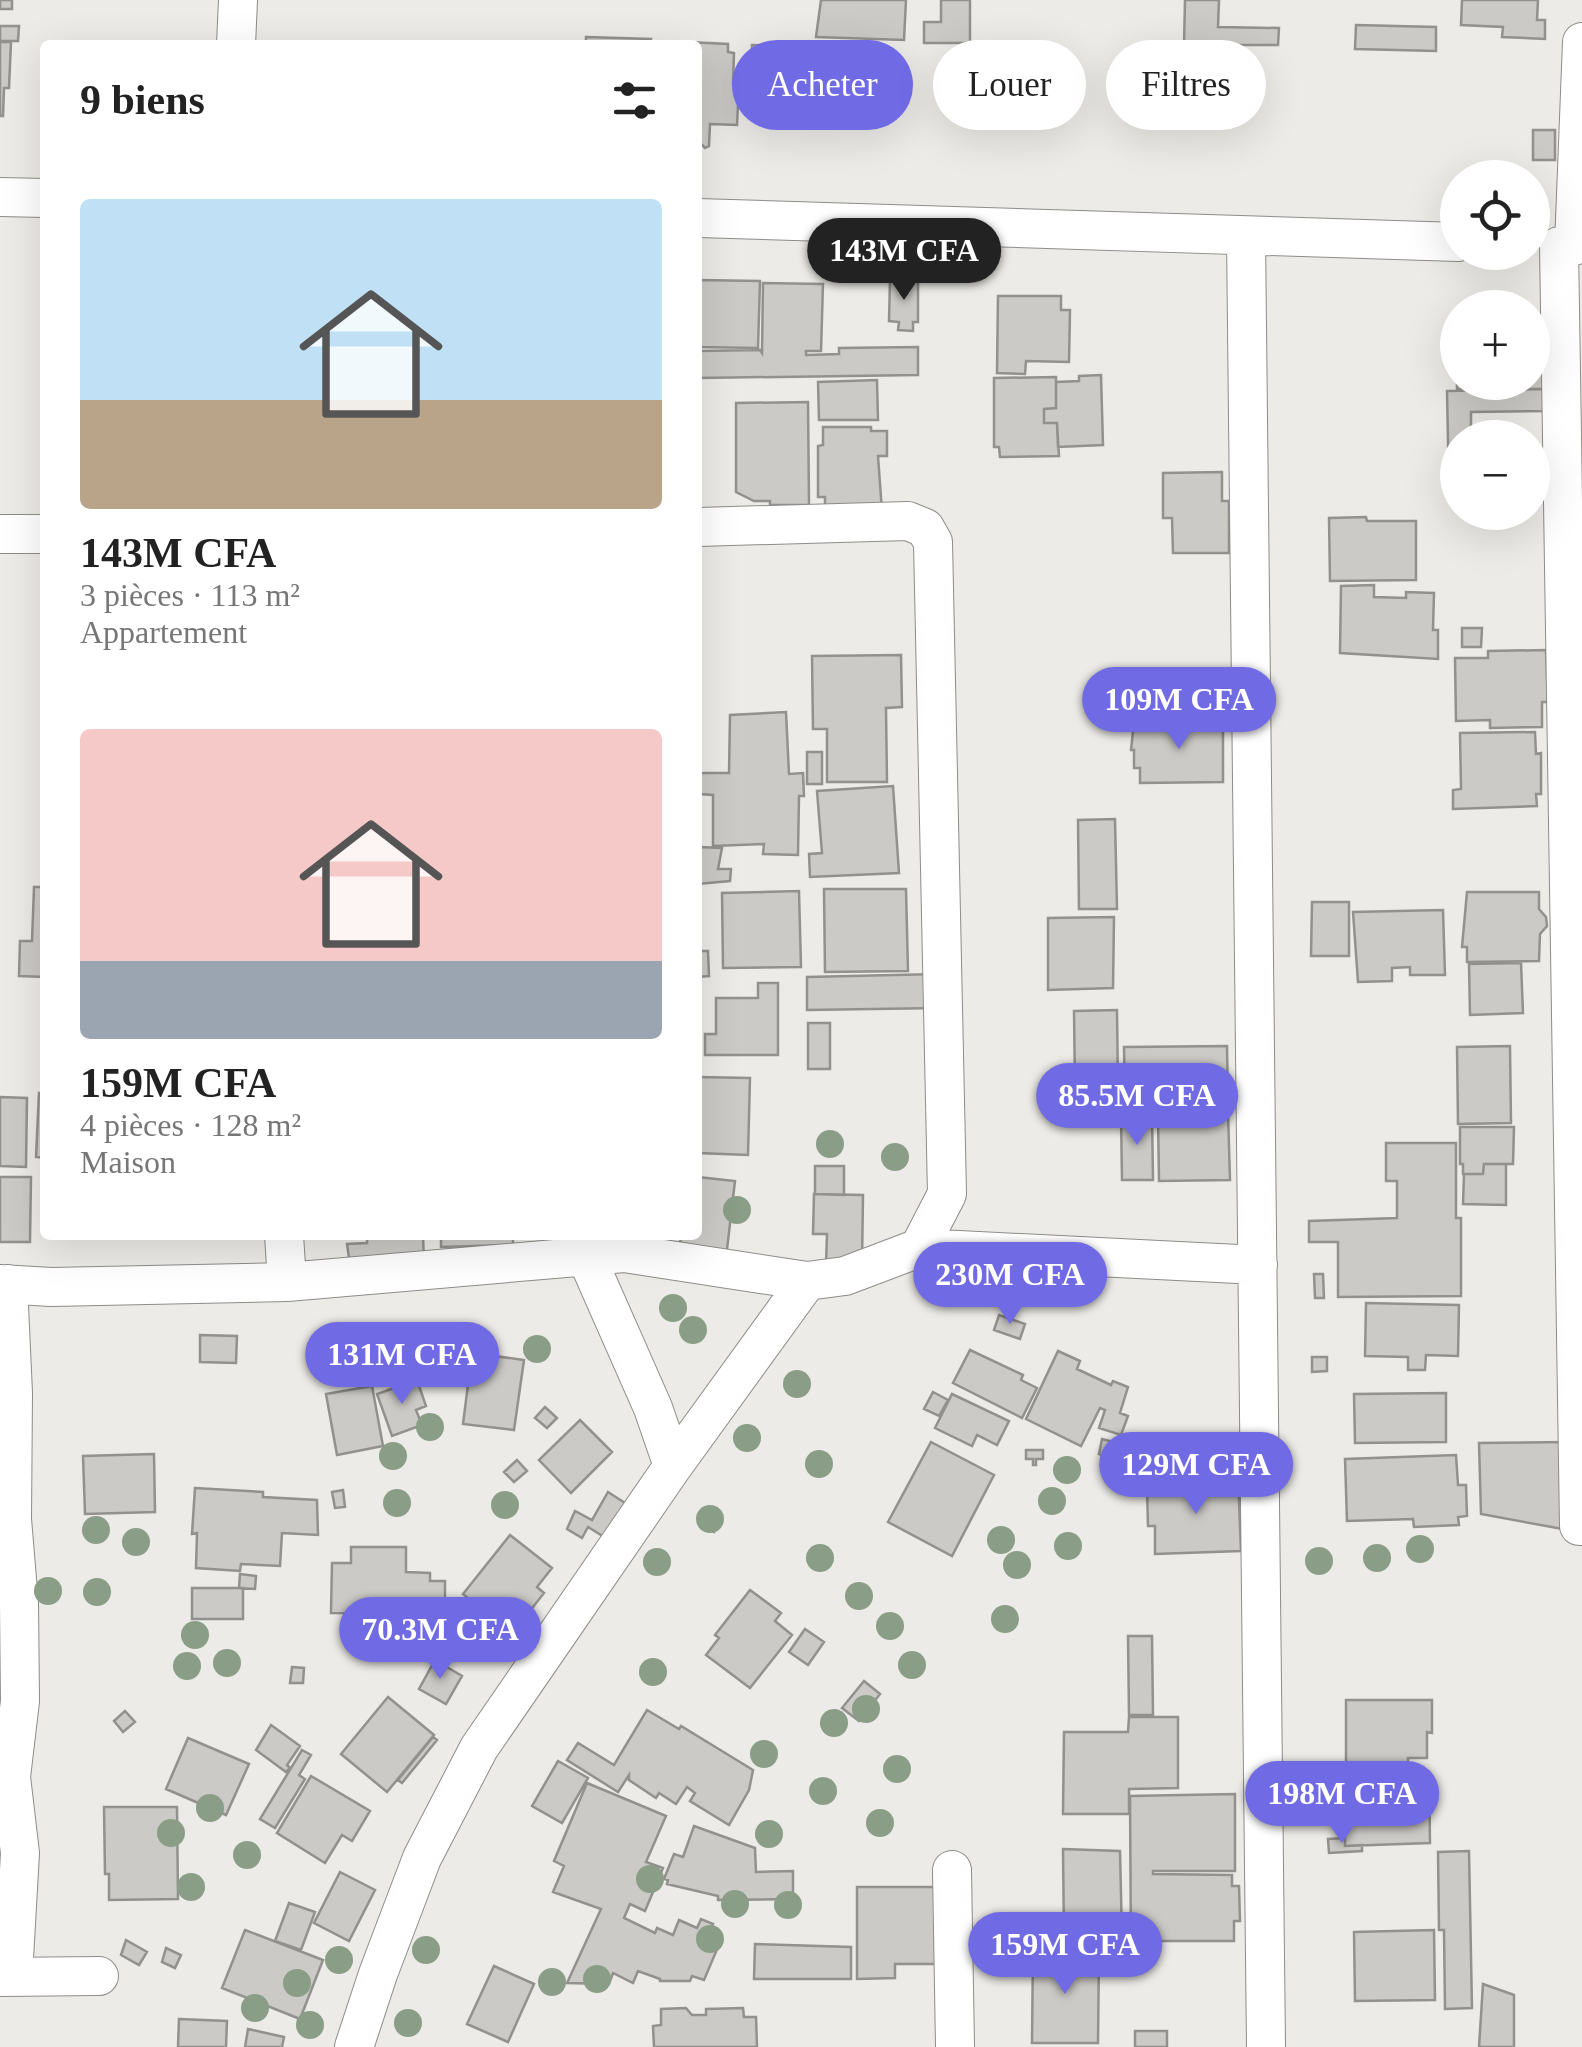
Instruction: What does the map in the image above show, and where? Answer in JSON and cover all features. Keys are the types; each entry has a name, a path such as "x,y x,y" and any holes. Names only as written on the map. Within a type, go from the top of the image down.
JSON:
{"street":[{"path":"236,40 238,0"},
{"path":"1582,42 1562,246 1576,916 1582,1526"},
{"path":"0,197 40,198"},
{"path":"702,218 1440,241"},
{"path":"1246,236 1266,2047"},
{"path":"702,527 908,521 925,528 933,542 946,1194 919,1248"},
{"path":"0,534 40,534"},
{"path":"284,1240 288,1282"},
{"path":"99,1976 6,1976 20,1853 11,1777 20,1701 20,1662 12,1519 13,1393 4,1284 288,1282 586,1256 624,1244 807,1282 845,1276 919,1248 1258,1266"},
{"path":"586,1256 653,1408 673,1466"},
{"path":"354,2047 422,1858 479,1748 673,1466 807,1282"},
{"path":"952,1870 954,2047"}],"building":[{"path":"0,0 12,0 12,9 0,9"},
{"path":"821,0 906,0 904,40 816,37"},
{"path":"941,0 970,0 970,40 924,43 924,22 941,22"},
{"path":"1185,0 1219,0 1218,27 1279,28 1278,45 1266,45 1266,40 1184,40"},
{"path":"1462,0 1538,0 1537,20 1545,20 1545,39 1502,37 1503,27 1461,25"},
{"path":"1356,25 1436,27 1436,51 1355,49"},
{"path":"0,26 19,26 18,41 0,41"},
{"path":"586,37 651,39 651,40"},
{"path":"0,42 11,42 3,116 0,116"},
{"path":"702,43 728,44 728,52 732,53 732,125 710,124 709,146 702,145"},
{"path":"1533,130 1555,130 1555,160 1533,160"},
{"path":"890,279 918,280 918,322 913,322 913,331 898,330 899,322 889,321"},
{"path":"702,280 760,281 758,348 702,347"},
{"path":"763,283 823,284 821,351 806,351 806,355 839,354 839,348 918,347 918,375 702,378 702,351 762,353"},
{"path":"998,296 1061,296 1061,310 1070,310 1069,362 1026,361 1025,374 997,373"},
{"path":"1101,375 1103,445 1058,447 1057,423 1044,423 1044,409 1056,408 1056,382"},
{"path":"1056,377 1056,408 1044,409 1044,423 1057,423 1059,456 1000,457 999,447 994,447 994,378"},
{"path":"877,380 878,420 819,420 818,382"},
{"path":"1550,389 1553,411 1471,412 1471,420 1448,420 1447,400 1550,400"},
{"path":"808,402 809,505 770,505 770,501 754,501 736,492 736,403"},
{"path":"823,427 887,431 887,456 878,456 882,511 825,507 825,497 818,497 818,446 823,445"},
{"path":"1222,472 1222,501 1229,501 1229,553 1173,553 1172,518 1163,518 1163,473"},
{"path":"1366,517 1367,521 1416,521 1416,580 1330,581 1329,518"},
{"path":"1374,585 1374,597 1406,598 1406,592 1434,593 1433,630 1438,630 1438,659 1340,653 1341,586"},
{"path":"1462,628 1482,628 1481,647 1462,647"},
{"path":"1546,650 1548,702 1542,702 1542,727 1490,728 1490,720 1456,721 1455,658 1488,658 1488,651"},
{"path":"901,655 902,707 886,708 887,782 827,782 827,729 813,729 812,656"},
{"path":"786,712 789,774 803,773 798,855 763,854 764,844 713,846 713,795 702,794 702,773 729,773 730,715"},
{"path":"1223,721 1223,782 1140,783 1140,768 1134,768 1131,750 1134,722"},
{"path":"1535,732 1536,754 1541,753 1541,794 1536,794 1537,806 1453,809 1453,790 1461,789 1460,733"},
{"path":"807,752 822,752 822,784 807,784"},
{"path":"893,786 899,873 810,877 809,854 822,853 817,791"},
{"path":"1115,819 1117,909 1079,909 1078,820"},
{"path":"702,847 722,848 718,869 731,869 730,881 702,884"},
{"path":"34,887 40,887 40,977 19,976 20,941 32,941"},
{"path":"824,889 906,889 908,971 825,972"},
{"path":"799,891 801,967 723,968 722,893"},
{"path":"1467,892 1539,892 1539,909 1547,926 1540,934 1539,961 1467,962 1467,947 1462,947"},
{"path":"1312,902 1349,902 1349,956 1311,956"},
{"path":"1443,910 1445,975 1410,975 1410,967 1392,968 1392,981 1358,982 1353,912"},
{"path":"1114,917 1113,988 1048,990 1048,918"},
{"path":"702,951 708,951 709,976 702,977"},
{"path":"1521,963 1523,1013 1470,1015 1469,964"},
{"path":"939,974 939,1008 807,1010 807,977"},
{"path":"758,983 778,983 778,1055 705,1055 705,1034 716,1034 716,998 758,998"},
{"path":"1117,1010 1118,1088 1075,1088 1074,1011"},
{"path":"808,1023 830,1023 830,1069 808,1069"},
{"path":"1227,1046 1228,1100 1125,1102 1124,1047"},
{"path":"1510,1046 1511,1123 1458,1124 1457,1047"},
{"path":"702,1077 750,1078 748,1155 702,1153"},
{"path":"39,1093 40,1157 36,1157"},
{"path":"0,1097 27,1098 26,1167 0,1166"},
{"path":"1228,1112 1230,1180 1159,1181 1158,1114"},
{"path":"1152,1115 1153,1180 1122,1180 1121,1116"},
{"path":"1460,1127 1514,1127 1513,1164 1484,1164 1483,1174 1463,1174"},
{"path":"1386,1143 1456,1143 1461,1296 1338,1297 1338,1242 1309,1242 1309,1221 1397,1218 1397,1181 1386,1181"},
{"path":"1484,1164 1506,1164 1506,1205 1463,1204 1464,1174 1483,1174"},
{"path":"815,1166 844,1166 844,1195 815,1194"},
{"path":"0,1177 31,1177 30,1242 0,1242"},
{"path":"702,1177 735,1181 726,1258 679,1253 680,1240 702,1240"},
{"path":"814,1194 863,1195 862,1264 826,1264 827,1234 813,1234"},
{"path":"423,1240 424,1264 350,1265 347,1244"},
{"path":"441,1240 513,1240 513,1245 441,1247"},
{"path":"1314,1274 1323,1274 1324,1298 1315,1298"},
{"path":"1366,1303 1459,1305 1458,1356 1426,1355 1425,1370 1408,1370 1408,1357 1365,1356"},
{"path":"999,1315 1025,1324 1020,1339 994,1330"},
{"path":"200,1335 237,1336 236,1363 200,1362"},
{"path":"970,1350 1023,1375 1021,1380 1037,1388 1022,1418 953,1383"},
{"path":"1058,1351 1080,1361 1077,1369 1111,1385 1113,1381 1128,1387 1120,1413 1128,1416 1121,1435 1099,1428 1105,1410 1100,1408 1081,1446 1026,1419"},
{"path":"472,1353 524,1360 514,1430 463,1424"},
{"path":"1312,1357 1327,1357 1327,1371 1312,1372"},
{"path":"417,1380 426,1406 416,1410 422,1425 392,1436 377,1394"},
{"path":"372,1386 383,1446 337,1455 326,1394"},
{"path":"933,1392 948,1400 939,1416 924,1409"},
{"path":"1446,1393 1446,1442 1355,1443 1354,1394"},
{"path":"952,1394 1009,1421 997,1445 977,1435 972,1446 935,1428"},
{"path":"545,1407 557,1418 547,1428 535,1418"},
{"path":"580,1420 612,1452 571,1493 539,1460"},
{"path":"1102,1439 1117,1443 1113,1458 1099,1454"},
{"path":"931,1442 994,1475 952,1556 888,1522"},
{"path":"1567,1442 1568,1530 1481,1514 1479,1443"},
{"path":"1026,1450 1043,1450 1043,1459 1036,1459 1033,1465 1033,1459 1026,1459"},
{"path":"154,1454 155,1512 85,1514 83,1456"},
{"path":"1456,1455 1458,1485 1466,1485 1467,1516 1458,1517 1459,1525 1414,1527 1413,1519 1347,1521 1345,1459"},
{"path":"517,1460 527,1471 514,1482 504,1472"},
{"path":"1238,1478 1241,1551 1155,1554 1155,1526 1148,1526 1147,1489 1186,1488 1186,1480"},
{"path":"195,1488 317,1500 318,1535 282,1533 280,1566 241,1564 240,1571 196,1568 197,1533 192,1534"},
{"path":"343,1490 345,1507 335,1508 332,1492"},
{"path":"608,1492 639,1512 612,1542 588,1527 582,1538 567,1529 575,1511 592,1520"},
{"path":"708,1510 722,1520 714,1532 699,1522"},
{"path":"510,1535 552,1568 537,1587 544,1593 512,1634 463,1594"},
{"path":"351,1547 406,1547 406,1572 430,1573 430,1581 445,1581 445,1614 331,1613 332,1563 351,1563"},
{"path":"240,1574 256,1576 255,1589 239,1588"},
{"path":"192,1588 243,1588 243,1619 192,1619"},
{"path":"750,1590 781,1613 775,1621 792,1635 750,1688 706,1655 719,1638 715,1635"},
{"path":"805,1629 824,1642 808,1665 789,1652"},
{"path":"1128,1636 1152,1636 1153,1715 1129,1715"},
{"path":"435,1660 462,1676 446,1704 419,1689"},
{"path":"292,1667 304,1668 303,1683 290,1683"},
{"path":"864,1681 880,1694 859,1721 842,1708"},
{"path":"388,1697 434,1735 387,1792 341,1754"},
{"path":"1346,1700 1432,1700 1427,1758 1408,1758 1408,1768 1346,1768"},
{"path":"647,1710 753,1770 749,1790 729,1825 690,1801 695,1793 687,1787 676,1804 659,1793 656,1798 629,1780 629,1775 618,1792 567,1760 578,1743 614,1765"},
{"path":"125,1711 135,1722 123,1732 114,1721"},
{"path":"1129,1717 1178,1717 1178,1788 1129,1789 1129,1814 1063,1814 1064,1732 1128,1732"},
{"path":"271,1725 300,1746 286,1772 256,1750"},
{"path":"433,1737 437,1740 402,1783 398,1780"},
{"path":"188,1738 249,1764 226,1815 166,1789"},
{"path":"302,1750 311,1755 299,1775 305,1779 275,1828 260,1819"},
{"path":"558,1761 588,1778 562,1823 532,1806"},
{"path":"1429,1772 1430,1843 1345,1846 1343,1775"},
{"path":"311,1776 370,1811 352,1841 342,1835 325,1863 277,1833"},
{"path":"1335,1777 1343,1777 1343,1800 1335,1800"},
{"path":"587,1783 666,1816 646,1862 663,1868 645,1911 630,1904 624,1918 655,1933 657,1928 673,1935 679,1920 697,1928 701,1919 713,1924 708,1935 721,1940 704,1980 692,1976 690,1981 660,1981 638,1971 633,1983 613,1973 609,1984 567,1983 601,1909 553,1892 564,1866 554,1861"},
{"path":"1235,1794 1235,1871 1153,1871 1232,1875 1232,1886 1239,1886 1240,1921 1234,1921 1234,1941 1151,1941 1151,1953 1131,1953 1130,1796"},
{"path":"104,1807 177,1807 178,1899 109,1900"},
{"path":"694,1826 755,1848 756,1872 793,1871 793,1899 718,1900 718,1896 667,1884 664,1879 674,1854 683,1857"},
{"path":"1345,1838 1345,1846 1362,1845 1362,1851 1329,1853 1328,1839"},
{"path":"1063,1849 1120,1851 1122,1937 1064,1937"},
{"path":"1469,1851 1472,2008 1445,2009 1438,1852"},
{"path":"340,1872 375,1890 349,1941 314,1923"},
{"path":"857,1887 943,1887 943,1964 895,1964 895,1978 857,1979"},
{"path":"289,1903 315,1912 301,1950 275,1941"},
{"path":"245,1930 323,1960 300,2019 222,1988"},
{"path":"1434,1930 1435,2000 1355,2001 1354,1932"},
{"path":"126,1940 147,1952 139,1965 121,1955"},
{"path":"755,1944 851,1947 851,1979 754,1979"},
{"path":"166,1948 181,1955 175,1968 162,1962"},
{"path":"1033,1950 1099,1951 1098,2043 1032,2043"},
{"path":"494,1966 534,1984 508,2042 467,2024"},
{"path":"1483,1984 1514,1995 1514,2047 1479,2047"},
{"path":"686,2008 692,2015 706,2015 706,2009 743,2008 744,2017 756,2017 757,2047 654,2047 653,2026 661,2025 661,2009"},
{"path":"179,2019 227,2021 226,2047 178,2047"},
{"path":"248,2029 284,2037 282,2047 245,2047"},
{"path":"1135,2031 1167,2031 1167,2047 1135,2047"}]}
